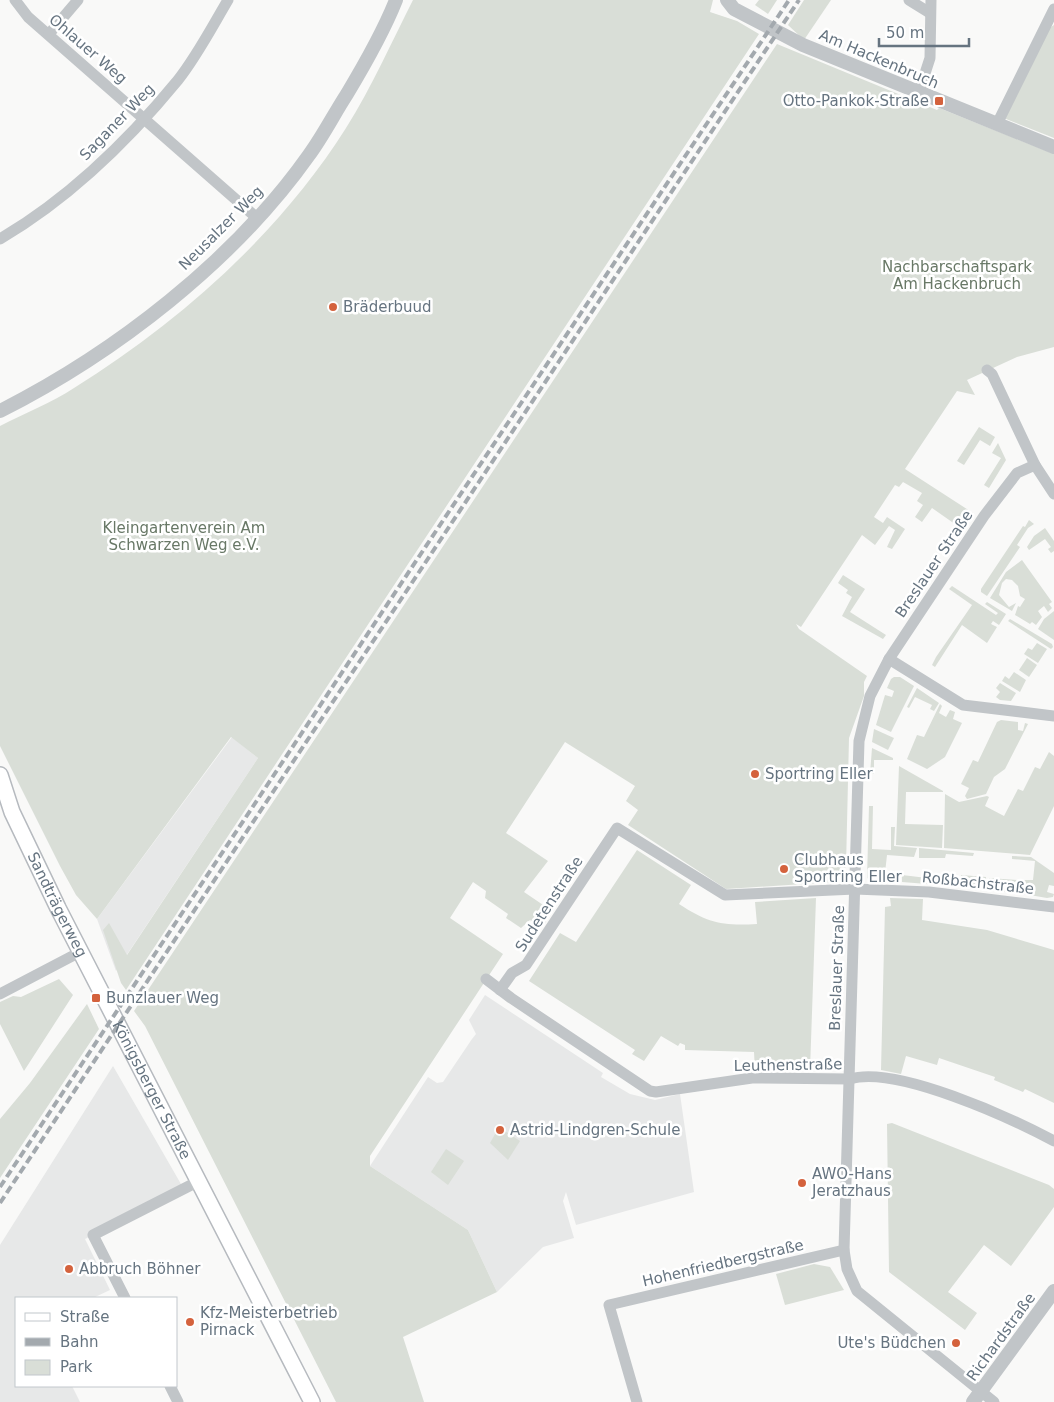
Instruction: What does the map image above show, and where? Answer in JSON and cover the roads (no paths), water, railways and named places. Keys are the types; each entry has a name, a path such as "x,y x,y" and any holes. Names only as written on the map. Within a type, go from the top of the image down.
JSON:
{"main road":[{"name":"Sandträgerweg","path":"0,775 12,812 103,998"},
{"name":"Sandträgerweg","path":"0,797 12,812"},
{"name":"Königsberger Straße","path":"103,998 199,1181 308,1401"}],"street":[{"name":"Ohlauer Weg","path":"15,0 28,17 257,218"},
{"path":"48,34 78,0"},
{"name":"Saganer Weg","path":"0,239 50,205 96,168 144,118 178,79 228,0"},
{"name":"Neusalzer Weg","path":"0,411 85,364 125,336 213,264 257,218 310,154 360,72 396,0"},
{"name":"Am Hackenbruch","path":"727,0 734,9 796,42 1054,147"},
{"path":"908,0 930,13"},
{"path":"919,92 930,58 930,13 932,0"},
{"path":"997,124 1054,11"},
{"path":"987,370 992,374 1035,465 1054,494"},
{"name":"Breslauer Straße","path":"994,1402 977,1396 857,1291 847,1268 844,1250 855,889 854,843 859,741 870,696 889,659 984,516 1016,473 1035,465"},
{"path":"889,659 963,705 1054,716"},
{"name":"Roßbachstraße","path":"617,828 724,895 855,889 929,892 1054,907"},
{"name":"Sudetenstraße","path":"500,990 512,973 526,965 617,828"},
{"path":"0,994 80,952"},
{"name":"Leuthenstraße","path":"486,979 656,1092 755,1078 850,1079 862,1076 901,1081 998,1113 1054,1141"},
{"path":"124,1297 93,1235 199,1181"},
{"name":"Hohenfriedbergstraße","path":"637,1402 609,1305 844,1250"},
{"name":"Richardstraße","path":"977,1396 1054,1291"},
{"path":"170,1387 178,1402"}],"railway":[{"path":"0,1187 789,0"},
{"path":"0,1203 799,0"}],"place":[{"name":"Otto-Pankok-Straße","path":"939,101"},
{"name":"Bräderbuud","path":"333,307"},
{"name":"Sportring Eller","path":"755,774"},
{"name":"Clubhaus Sportring Eller","path":"784,869"},
{"name":"Bunzlauer Weg","path":"96,998"},
{"name":"Astrid-Lindgren-Schule","path":"500,1130"},
{"name":"AWO-Hans Jeratzhaus","path":"802,1183"},
{"name":"Abbruch Böhner","path":"69,1269"},
{"name":"Kfz-Meisterbetrieb Pirnack","path":"190,1322"},
{"name":"Ute's Büdchen","path":"956,1343"}],"park label":[{"name":"Nachbarschaftspark Am Hackenbruch","path":"957,276"},
{"name":"Kleingartenverein Am Schwarzen Weg e.V.","path":"184,536"}]}
